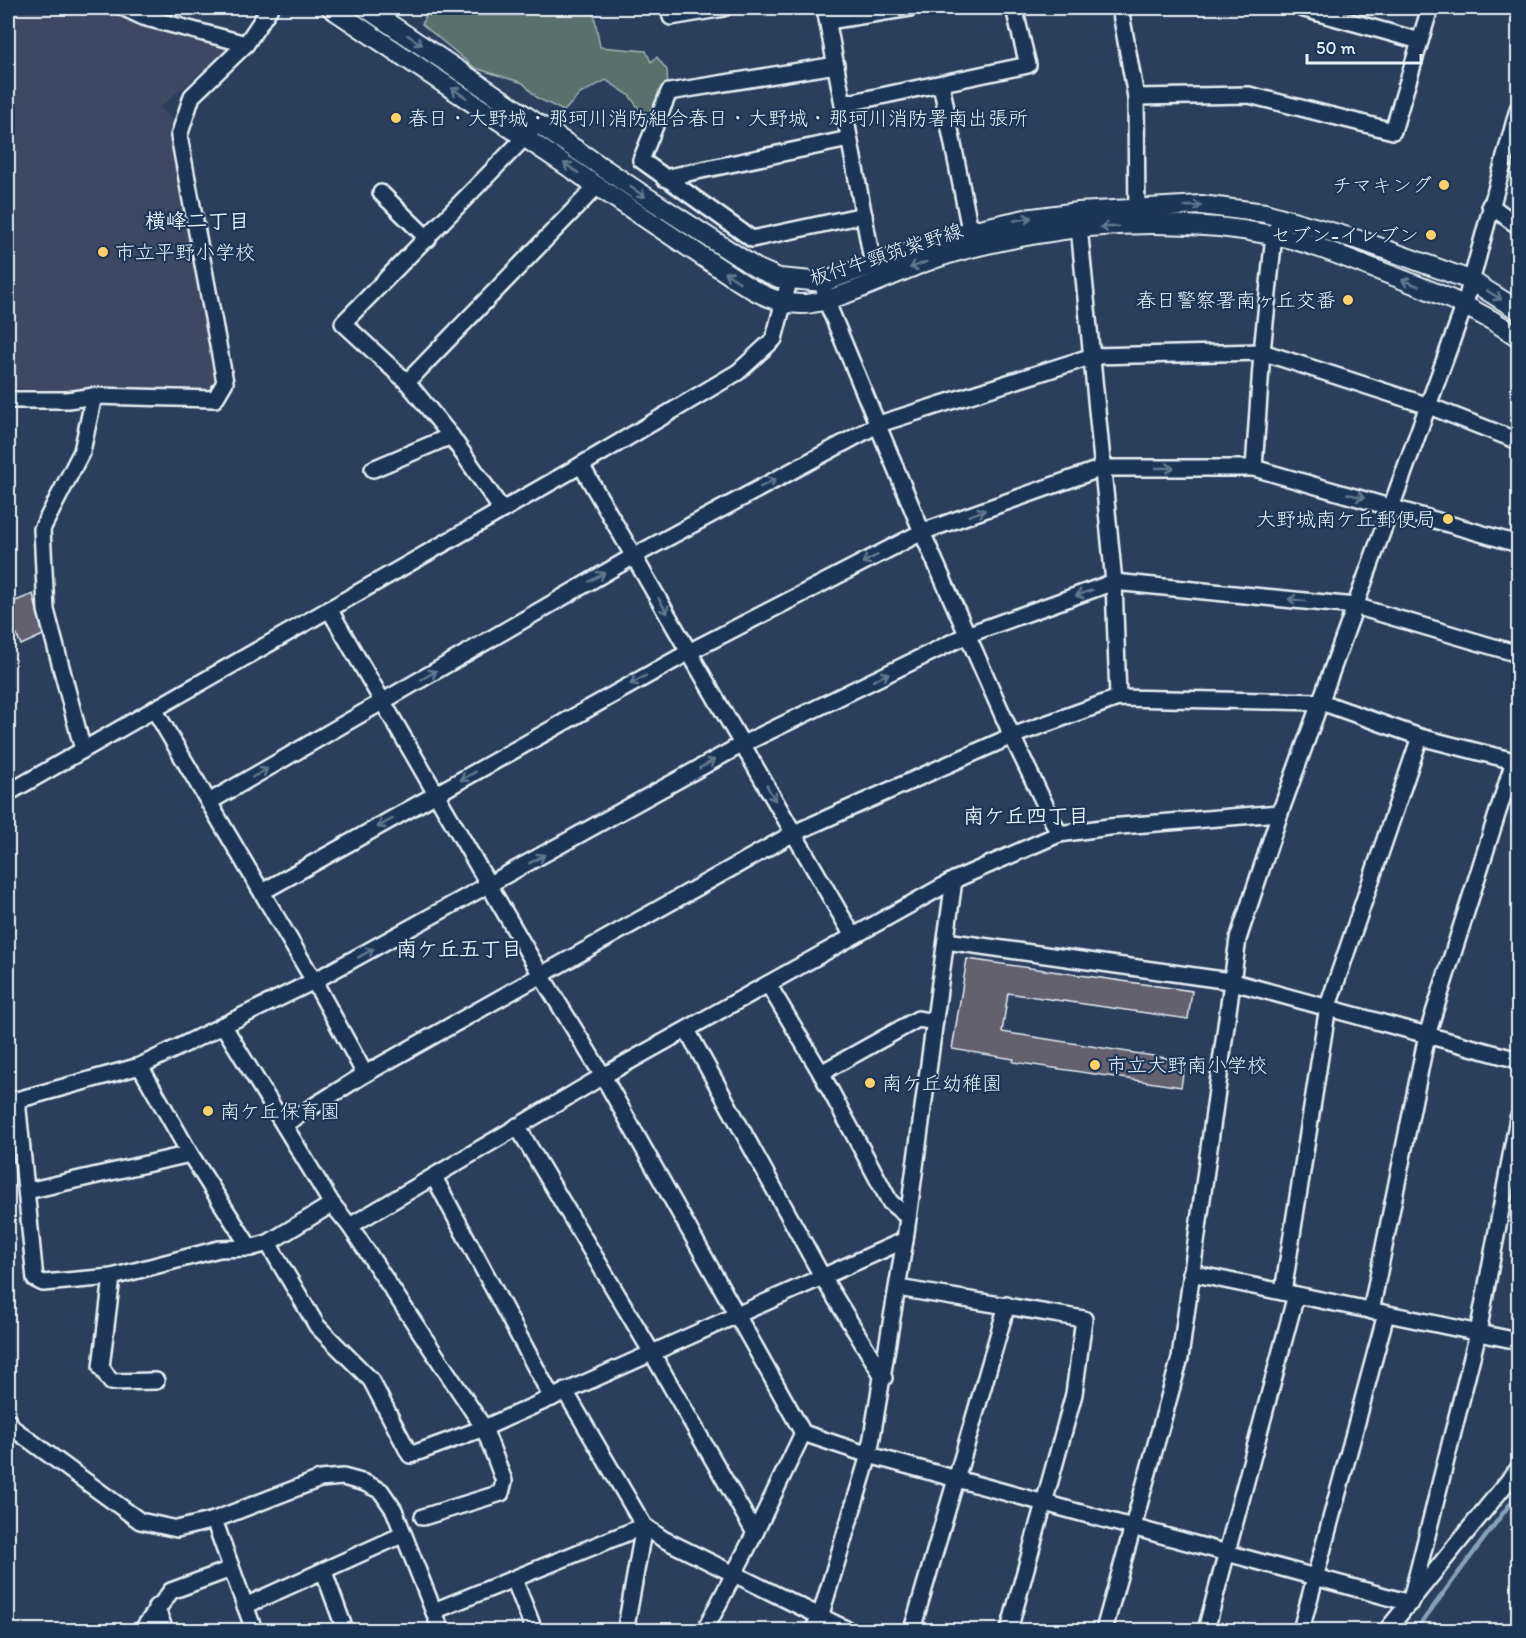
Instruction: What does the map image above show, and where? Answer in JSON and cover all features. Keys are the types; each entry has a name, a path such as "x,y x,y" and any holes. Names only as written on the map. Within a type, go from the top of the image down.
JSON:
{"main road":[{"name":"板付牛頸筑紫野線","path":"331,8 746,286 784,303 805,304 824,291 873,265 972,240 1032,235 1079,220 1137,218 1274,235 1357,262 1465,304 1518,337"},
{"name":"板付牛頸筑紫野線","path":"366,8 756,268 789,281 824,291 934,258 972,240"},
{"name":"板付牛頸筑紫野線","path":"1137,218 1201,205 1282,217 1362,241 1470,280 1518,310"}],"street":[{"path":"124,8 143,17 246,44"},
{"path":"8,400 68,400 94,396 215,399 225,382 179,136 192,96 246,44 270,8"},
{"path":"669,8 671,17 724,8"},
{"path":"873,265 827,14 910,8"},
{"path":"843,104 1028,65 1014,8"},
{"path":"1120,8 1136,97 1137,218"},
{"path":"1301,8 1420,40"},
{"path":"1136,97 1249,95 1393,131 1430,8"},
{"path":"836,65 669,92 641,160 752,239 864,215"},
{"path":"941,84 972,240"},
{"path":"1104,1630 1180,1358 1230,981 1248,902 1465,304 1490,205 1518,109"},
{"path":"502,510 451,436 407,382 343,323 428,238 538,122"},
{"path":"664,178 849,139"},
{"path":"407,382 597,186"},
{"path":"381,193 428,238"},
{"path":"1490,205 1518,226"},
{"path":"1254,468 1262,352 1274,235 1282,217"},
{"path":"1079,220 1114,582 1118,698"},
{"path":"8,793 581,465 738,372 774,339 789,281"},
{"path":"824,291 922,532 969,634 1012,736 1059,834"},
{"path":"210,802 633,556 879,424 1093,356 1262,352 1429,406 1518,441"},
{"path":"83,750 46,610 42,529 82,451 94,396"},
{"path":"374,469 451,436"},
{"path":"581,465 853,936"},
{"path":"262,892 689,652 922,532 1102,468 1254,468 1518,544"},
{"path":"332,1204 268,1243 250,1248 219,1249 112,1277 43,1283 35,1278 27,1191 12,1100 140,1066 314,981 743,744 969,634 1114,582 1355,606 1518,654"},
{"path":"329,609 541,975 603,1076 803,1433 869,1455 1410,1603"},
{"path":"285,1124 365,1074 794,833 1012,736 1118,698 1322,702 1420,737 1516,762 1427,1035 1371,1311"},
{"path":"154,709 314,981 365,1074"},
{"path":"1206,1630 1228,1553 1290,1294 1328,1006 1420,737"},
{"path":"350,1227 603,1076 954,880 1059,834 1109,827 1280,813"},
{"path":"816,1624 869,1455 884,1378 954,880"},
{"path":"946,941 1230,981 1328,1006 1518,1060"},
{"path":"768,984 821,1073 890,1202 908,1217"},
{"path":"821,1073 918,1019 934,1022"},
{"path":"223,1025 332,1204 350,1227 484,1428 504,1480 501,1493 423,1517"},
{"path":"687,1029 822,1276 884,1378"},
{"path":"140,1066 190,1154 250,1248"},
{"path":"1410,1603 1478,1333 1518,1118"},
{"path":"517,1126 652,1353 755,1533"},
{"path":"27,1191 190,1154"},
{"path":"434,1178 559,1395 644,1526 733,1574 816,1624 848,1630"},
{"path":"268,1243 317,1326 371,1380 410,1455 484,1428 905,1240"},
{"path":"1191,1273 1518,1341"},
{"path":"112,1277 101,1367 111,1382 156,1381"},
{"path":"898,1288 1084,1319 1074,1394 1009,1630"},
{"path":"912,1630 1007,1305"},
{"path":"1301,1630 1386,1314"},
{"path":"8,1421 14,1429 140,1521 177,1529 214,1520 321,1479 343,1477 365,1483 381,1491 394,1510 441,1630"},
{"path":"705,1630 803,1433"},
{"path":"1386,1630 1518,1469"},
{"path":"214,1520 254,1630"},
{"path":"435,1611 644,1526"},
{"path":"628,1630 627,1621 644,1526"},
{"path":"245,1606 402,1535"},
{"path":"142,1630 156,1608 171,1591 231,1569"},
{"path":"324,1572 345,1630"},
{"path":"514,1579 534,1630"},
{"path":"156,1608 165,1630"}],"shaded area":[{"name":"市立平野小学校","path":"8,8 106,8 141,25 227,50 160,107 176,125 220,378 209,392 112,387 66,391 8,388"}],"green space":[{"path":"429,8 593,8 600,47 646,51 651,62 657,57 667,70 669,107 655,104 645,117 629,95 606,80 580,94 564,111 537,98 523,83 475,68 422,24"}],"building":[{"path":"33,594 43,635 21,645 8,614 8,604"},
{"path":"967,959 1192,991 1188,1019 1008,993 1002,1032 1185,1061 1181,1087 1013,1062 1014,1059 952,1049"}],"waterway":[{"path":"1416,1630 1518,1493"}],"place":[{"name":"春日・大野城・那珂川消防組合春日・大野城・那珂川消防署南出張所","path":"396,118"},
{"name":"チマキング","path":"1444,185"},
{"name":"セブン-イレブン","path":"1431,235"},
{"name":"市立平野小学校","path":"103,252"},
{"name":"春日警察署南ヶ丘交番","path":"1348,300"},
{"name":"大野城南ケ丘郵便局","path":"1448,519"},
{"name":"市立大野南小学校","path":"1095,1065"},
{"name":"南ケ丘幼稚園","path":"870,1083"},
{"name":"南ケ丘保育園","path":"208,1111"}],"district":[{"name":"横峰二丁目","path":"197,220"},
{"name":"南ケ丘四丁目","path":"1026,815"},
{"name":"南ケ丘五丁目","path":"459,948"}]}
